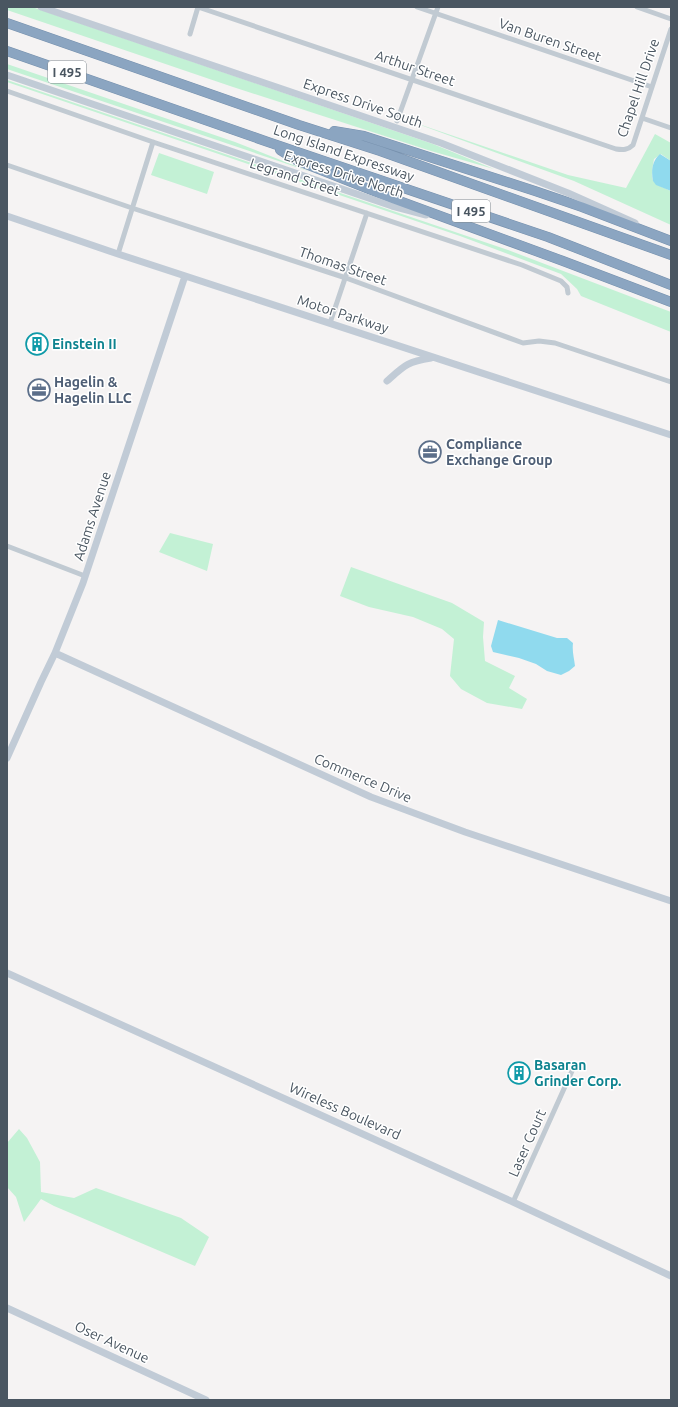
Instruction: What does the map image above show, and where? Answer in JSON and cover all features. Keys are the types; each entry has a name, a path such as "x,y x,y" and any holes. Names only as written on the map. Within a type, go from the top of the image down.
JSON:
{"highway":[{"name":"Long Island Expressway","path":"7,24 299,125 380,150 671,255"},
{"name":"Long Island Expressway","path":"7,50 268,142 548,237 671,285"},
{"path":"299,125 364,136 558,199 671,241"},
{"path":"268,142 296,160 459,223"},
{"name":"Express Drive North","path":"459,223 671,302"}],"street":[{"name":"Express Drive South","path":"41,7 455,148 581,198 671,241"},
{"path":"190,34 198,7"},
{"name":"Arthur Street","path":"198,7 616,149 624,150"},
{"name":"Van Buren Street","path":"417,7 652,87"},
{"path":"397,121 438,7"},
{"path":"637,7 671,19"},
{"name":"Chapel Hill Drive","path":"624,150 633,145 671,29"},
{"name":"Express Drive North","path":"7,75 392,206 459,223"},
{"name":"Legrand Street","path":"7,91 153,142 522,265 561,281 566,287 568,293"},
{"path":"642,118 671,128"},
{"path":"118,254 153,142"},
{"name":"Thomas Street","path":"7,165 132,208 346,278 523,343 554,343 671,382"},
{"path":"330,323 367,213"},
{"name":"Motor Parkway","path":"7,216 118,254 671,435"},
{"name":"Adams Avenue","path":"7,758 41,682 56,653 85,576 185,276"},
{"path":"387,381 406,364 433,357"},
{"path":"7,546 85,576"},
{"name":"Commerce Drive","path":"56,653 370,797 465,832 671,901"},
{"name":"Wireless Boulevard","path":"7,973 514,1202 671,1276"},
{"name":"Laser Court","path":"514,1202 572,1071"},
{"name":"Oser Avenue","path":"7,1308 206,1400"}],"green space":[{"path":"7,7 32,7 433,144 494,169 431,151 230,86 7,10"},
{"path":"7,64 235,142 311,172 7,69"},
{"path":"7,80 508,250 671,312 671,332 581,296 577,289 561,274 460,236 7,82"},
{"path":"404,119 568,175 626,188 655,134 671,143 671,161 661,154 654,159 652,177 655,183 671,191 671,225 574,181"},
{"path":"159,153 214,172 207,194 151,175"},
{"path":"170,533 213,544 207,571 159,552"},
{"path":"351,567 452,603 484,622 483,637 485,661 515,676 509,688 527,699 522,709 487,703 461,689 450,676 454,639 442,629 413,617 369,607 340,596"},
{"path":"19,1129 27,1138 40,1162 41,1192 74,1198 96,1188 181,1218 209,1237 195,1266 54,1206 41,1199 24,1222 16,1197 7,1187 7,1143"}],"water":[{"path":"660,154 671,161 671,191 656,185 653,181 653,166 655,160"},
{"path":"498,620 557,638 567,638 573,643 575,666 561,675 547,671 536,664 519,658 493,652 491,646"}],"place":[{"name":"Einstein II","path":"37,344"},
{"name":"Hagelin & Hagelin LLC","path":"39,390"},
{"name":"Compliance Exchange Group","path":"430,452"},
{"name":"Basaran Grinder Corp.","path":"519,1073"}]}
